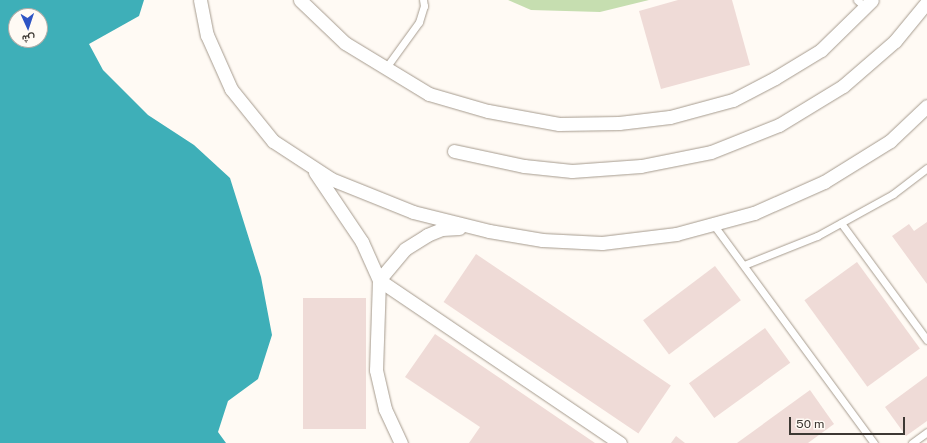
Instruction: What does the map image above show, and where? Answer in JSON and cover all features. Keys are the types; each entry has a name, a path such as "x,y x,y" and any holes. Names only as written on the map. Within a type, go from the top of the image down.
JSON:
{"street":[{"path":"200,0 207,36 231,89 273,141 331,179 413,212 472,227 542,240 602,242 676,234 754,213 824,182 890,141 927,106"},
{"path":"300,0 345,43 385,69 429,94 488,111 559,124 619,123 670,117 733,100 775,78 821,50 865,2"},
{"path":"454,151 524,166 572,171 642,166 711,152 779,125 843,86 895,40 927,2"},
{"path":"311,166 362,242 379,280 376,370 385,410 401,443"},
{"path":"379,280 405,249 427,235 442,229 472,227"},
{"path":"379,280 620,443"}],"lane":[{"path":"385,69 419,22 424,6 423,0"},
{"path":"744,265 817,236 893,194 927,168"},
{"path":"840,223 927,340"},
{"path":"713,224 874,443"},
{"path":"912,443 927,432"}],"green space":[{"path":"508,0 649,0 600,12 531,10"}],"water":[{"path":"0,0 144,0 139,16 89,44 103,70 148,115 194,145 230,178 261,277 272,335 258,379 228,401 218,432 226,443 0,443"}],"building":[{"path":"678,0 732,0 750,65 661,89 639,11"},
{"path":"927,222 927,284 892,236 909,224 914,231"},
{"path":"476,254 671,385 638,433 444,302"},
{"path":"857,262 920,349 867,387 804,300"},
{"path":"715,266 741,300 669,355 643,320"},
{"path":"303,298 366,298 366,429 303,429"},
{"path":"765,328 790,363 714,418 689,383"},
{"path":"435,334 595,443 469,443 480,427 405,377"},
{"path":"927,376 927,421 906,436 885,407"},
{"path":"810,390 834,424 808,443 737,443"},
{"path":"676,436 685,443 671,443"}]}
